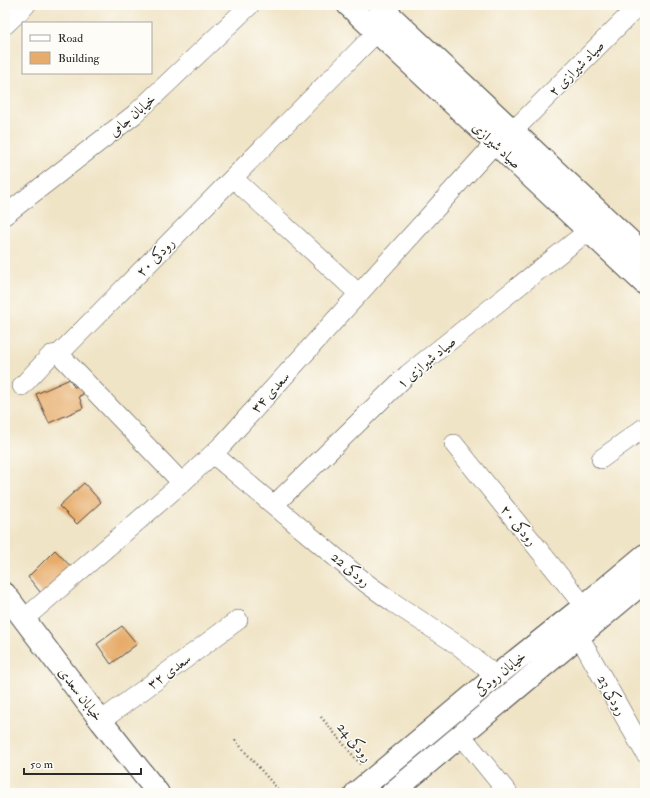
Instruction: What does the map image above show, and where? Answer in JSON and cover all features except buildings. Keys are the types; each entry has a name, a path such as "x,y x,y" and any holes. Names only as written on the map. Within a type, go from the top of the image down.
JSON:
{"main road":[{"name":"صیاد شیرازی","path":"348,5 645,284"},
{"name":"صیاد شیرازی","path":"379,5 645,255"},
{"name":"خیابان رودکی","path":"364,786 496,676 584,606 645,554"},
{"name":"خیابان رودکی","path":"392,793 645,581"},
{"name":"خیابان سعدی","path":"5,594 101,721 158,793"},
{"path":"496,676 511,693"}],"street":[{"path":"5,25 26,5"},
{"name":"خیابان جامی","path":"5,215 135,114 250,5"},
{"name":"صیاد شیرازی ۲","path":"513,131 639,5"},
{"name":"رودکی ۲۰","path":"22,386 51,355 59,354 377,32"},
{"name":"سعدی ۳۴","path":"24,619 182,483 224,444 495,143"},
{"path":"233,178 359,294"},
{"name":"صیاد شیرازی ۱","path":"274,505 408,374 588,231"},
{"path":"59,354 182,483"},
{"path":"601,459 645,427"},
{"name":"رودکی ۲۰","path":"454,444 584,606"},
{"name":"رودکی 22","path":"213,454 366,583 459,646 496,676"},
{"name":"سعدی ۳۲","path":"101,721 238,620"},
{"name":"رودکی 23","path":"579,636 645,753"},
{"path":"461,735 508,793"}],"path":[{"name":"رودکی 24","path":"321,717 364,786"},
{"path":"235,740 281,793"}]}
